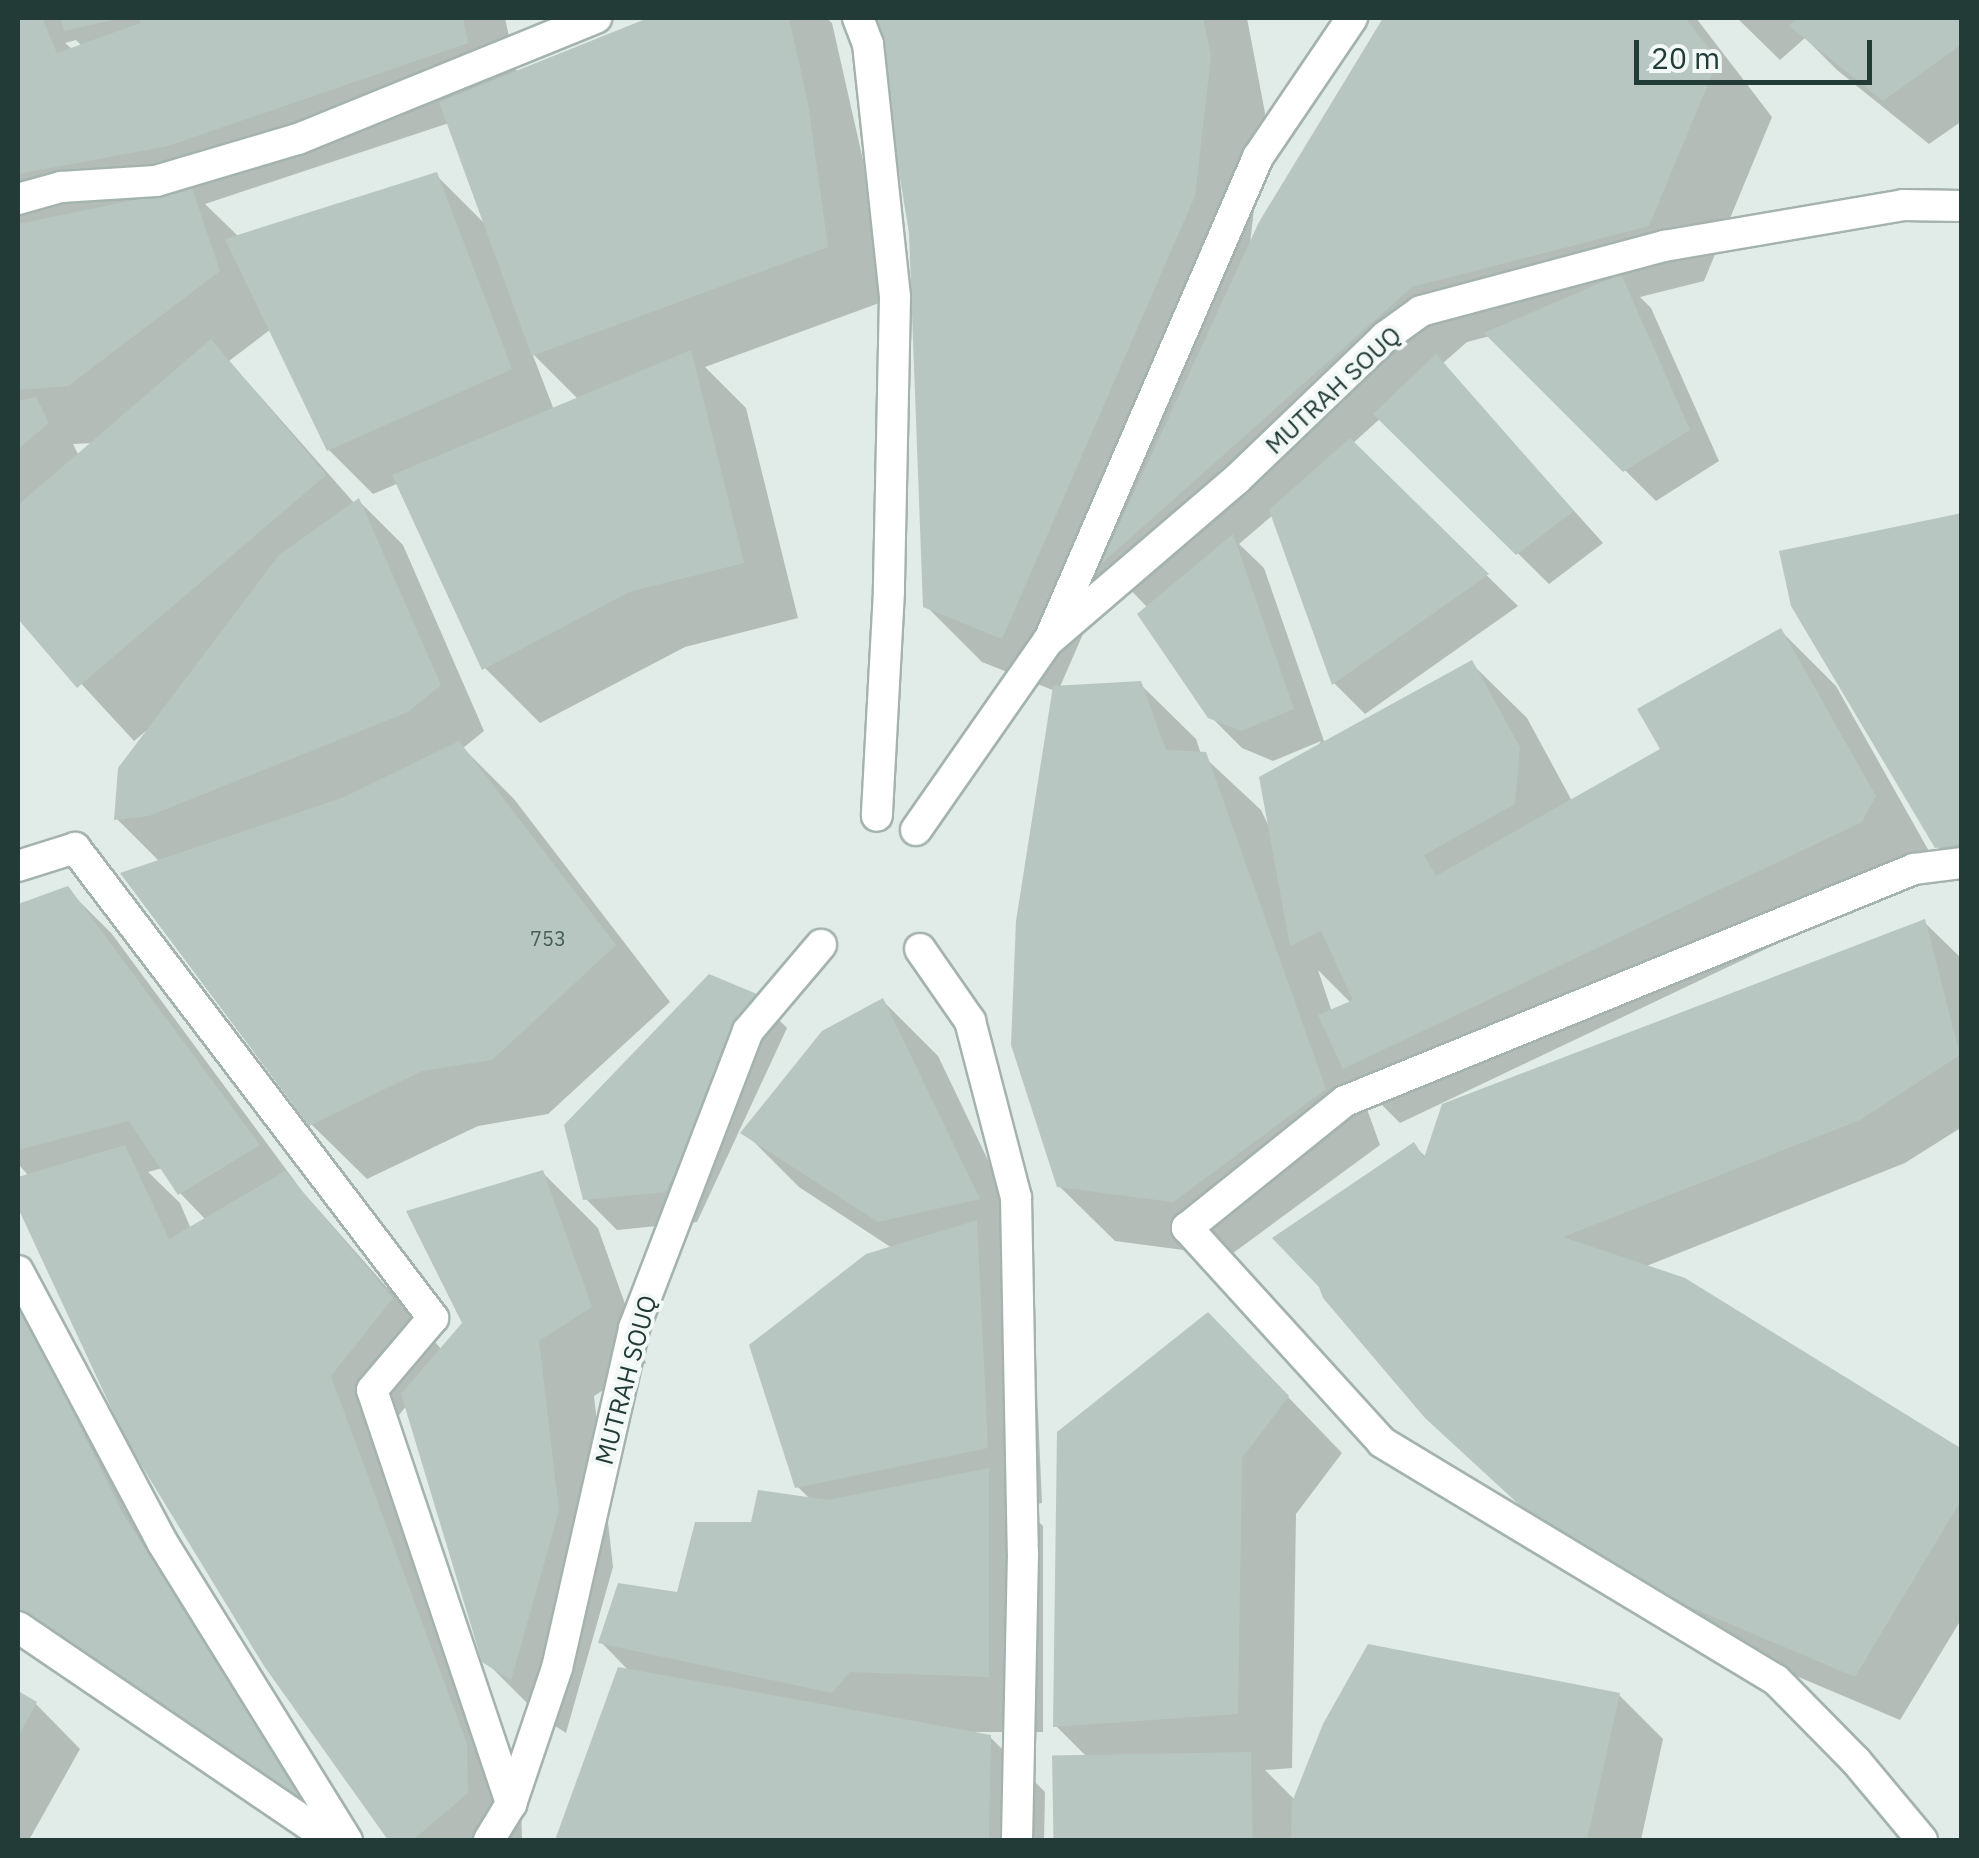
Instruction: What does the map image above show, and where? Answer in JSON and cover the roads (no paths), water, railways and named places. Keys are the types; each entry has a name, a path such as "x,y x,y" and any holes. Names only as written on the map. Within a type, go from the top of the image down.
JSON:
{"street":[{"path":"18,199 61,187 156,182 298,139 596,18"},
{"path":"858,18 868,44 895,297 889,592 878,816"},
{"path":"1048,641 1258,157 1352,18"},
{"name":"MUTRAH SOUQ","path":"916,830 1048,641 1236,480 1385,338 1422,311 1664,246 1903,205 1962,206"},
{"path":"18,866 75,848 433,1318 372,1390 512,1804"},
{"path":"1922,1840 1856,1761 1776,1680 1382,1442 1187,1228 1346,1101 1914,869 1962,864"},
{"name":"MUTRAH SOUQ","path":"488,1840 512,1804 557,1668 634,1328 748,1031 821,945"},
{"path":"920,950 970,1022 1016,1197 1023,1553 1017,1840"},
{"path":"18,1271 162,1542 347,1840"},
{"path":"18,1627 332,1840"}]}
